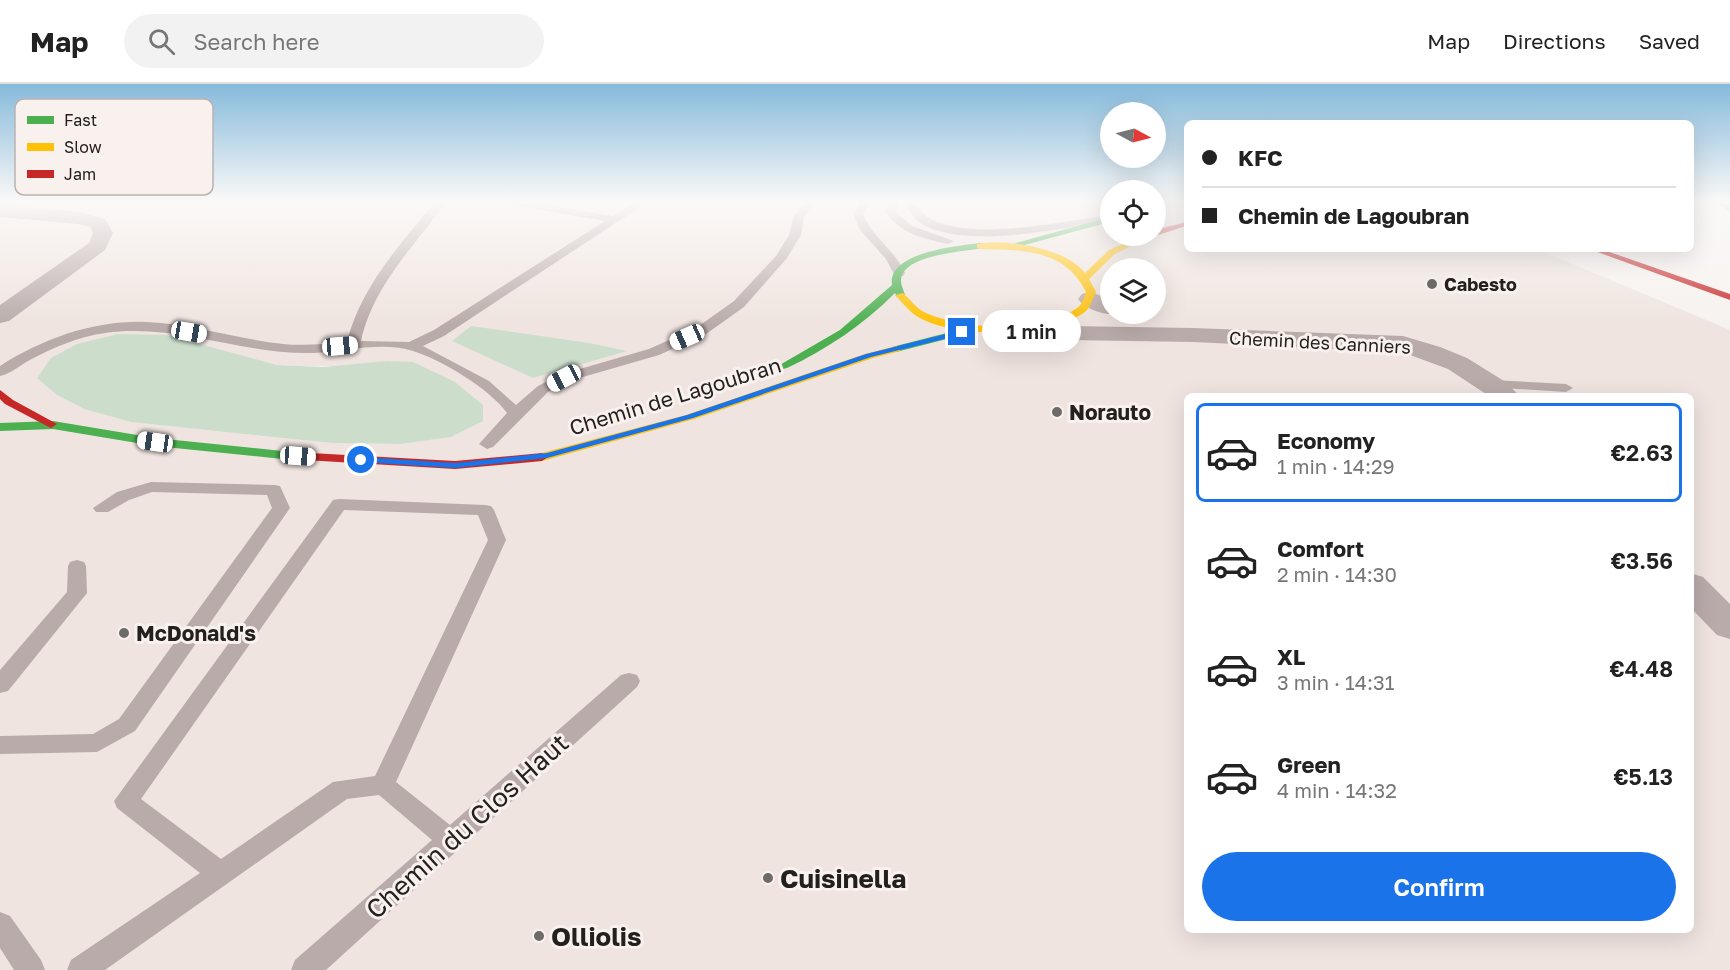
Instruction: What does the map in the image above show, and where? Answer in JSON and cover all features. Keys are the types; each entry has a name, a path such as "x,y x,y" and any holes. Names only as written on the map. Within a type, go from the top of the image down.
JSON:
{"main road":[{"path":"1005,247 1022,242"},
{"name":"Chemin de Lagoubran","path":"766,372 838,339 863,320 916,259 929,254 980,246 1005,247"},
{"path":"897,280 901,298 911,308 928,317 974,329 1029,329 1059,322 1079,312 1095,295 1107,254 1120,246"},
{"path":"1005,247 1061,261 1095,295"},
{"path":"1602,252 1730,297"},
{"name":"Chemin de Lagoubran","path":"0,427 53,425 192,446 276,454 455,465 547,456 690,417 869,356 974,329"},
{"path":"0,372 2,378 0,388"},
{"name":"Chemin de Lagoubran","path":"0,393 9,402 53,425"},
{"path":"482,445 510,440"},
{"name":"Chemin de Lagoubran","path":"382,461 441,451"}],"street":[{"path":"0,316 98,246 99,242"},
{"name":"Chemin des Canniers","path":"1157,324 1193,335"},
{"name":"Chemin des Canniers","path":"1029,329 1068,333 1193,335 1333,346 1403,344 1431,351 1463,365 1499,390"},
{"path":"1694,589 1730,626"}],"lane":[{"path":"353,345 358,323 395,256 407,242"},
{"path":"411,346 439,333 580,242"},
{"path":"482,445 543,389 564,378 654,352 701,331 739,304 780,258 790,242"},
{"path":"877,242 895,261 897,280"},
{"path":"962,242 980,246"},
{"path":"0,372 20,358 50,344 79,334 123,327 169,328 268,346 300,349 353,345 411,346 496,392 507,401 515,414"},
{"path":"1499,390 1566,388"},
{"path":"0,746 97,744 127,725 281,508 274,490 151,487 123,496 102,508"},
{"path":"221,874 126,801 339,504 485,510 497,540 383,785"},
{"path":"0,685 77,593 77,566"},
{"name":"Chemin du Clos Haut","path":"305,970 628,681"},
{"path":"81,970 342,789 383,785 451,841"},
{"path":"0,925 31,970"}],"shaded area":[{"path":"0,242 1100,242 1100,246 1166,246 1166,242 1184,242 1184,252 1544,252 1730,330 1730,970 0,970","holes":["239,355 277,365 357,366 387,361 455,382 465,391 483,421 451,437 401,444 331,443 131,422 84,409 57,395"]}],"green space":[{"path":"471,326 589,343 627,351 533,378 452,341"},
{"path":"118,334 166,335 277,365 323,367 387,361 413,362 455,382 483,405 483,421 451,437 401,444 331,443 131,422 84,409 57,395 37,378 51,358 77,344"}],"traffic: fast":[{"path":"1013,245 1023,242"},
{"path":"900,295 896,281 900,271 909,262 939,252 980,246"},
{"path":"783,366 843,332 896,287"},
{"path":"896,349 974,329"},
{"path":"0,427 53,425 155,442 292,456"}],"traffic: slow":[{"path":"900,295 918,313 949,325 987,330 1025,328 1059,321 1083,309 1091,292 1081,274 1070,264 1033,250 980,246"},
{"path":"1085,278 1112,252 1125,246"},
{"path":"542,457 690,417 869,356 896,349"}],"traffic: jam":[{"path":"1602,252 1730,297"},
{"path":"0,393 9,402 51,424"},
{"path":"292,456 455,465 542,457"}],"place":[{"name":"Cabesto","path":"1432,284"},
{"name":"Norauto","path":"1057,412"},
{"name":"McDonald's","path":"124,633"},
{"name":"Cuisinella","path":"768,878"},
{"name":"Olliolis","path":"539,936"}],"route":[{"path":"361,460 455,465 547,456 690,417 869,356 962,332"}]}
